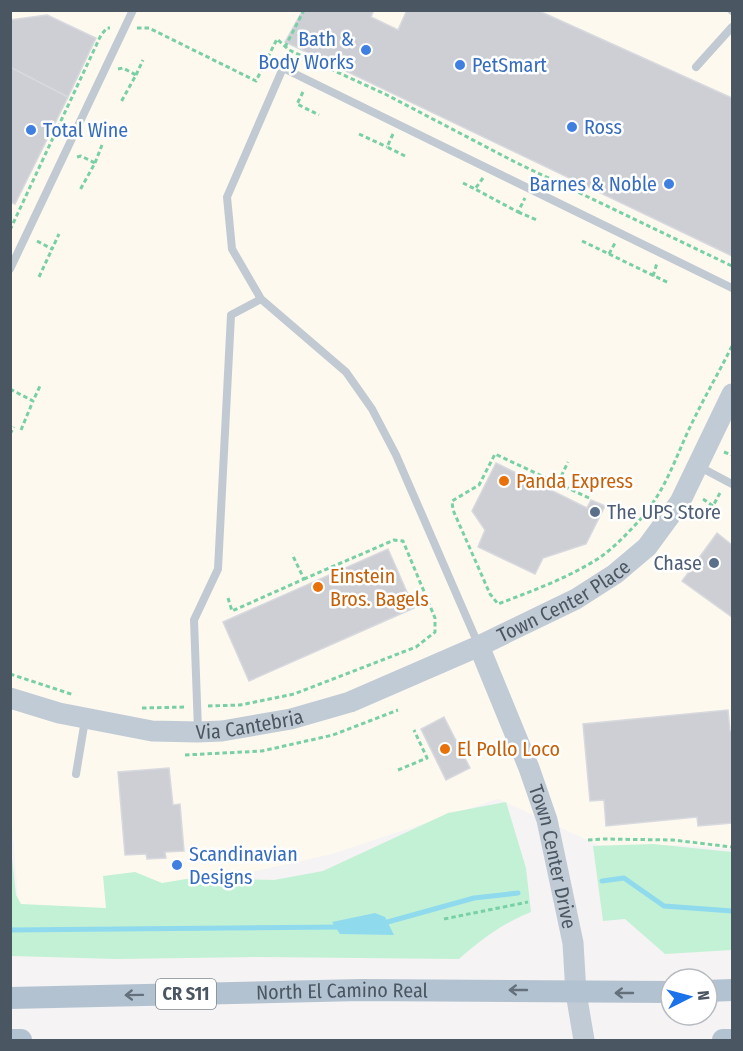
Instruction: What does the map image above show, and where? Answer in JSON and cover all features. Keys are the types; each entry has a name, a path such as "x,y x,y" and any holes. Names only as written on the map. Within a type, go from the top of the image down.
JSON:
{"main road":[{"name":"Town Center Place","path":"480,646 576,599 615,574 647,547 680,502 732,394"},
{"name":"Via Cantebria","path":"10,698 59,713 152,731 222,731 291,719 350,702 480,646"},
{"name":"Town Center Drive","path":"480,646 530,768 547,820 573,943 576,993 584,1041"},
{"name":"North El Camino Real","path":"10,998 361,990 659,992"},
{"path":"10,1040 21,1041"},
{"path":"723,1041 732,1040"}],"lane":[{"path":"10,269 133,10"},
{"path":"696,67 732,27"},
{"path":"480,646 396,455 372,409 346,372 261,299 232,249 227,197 283,68 732,288"},
{"path":"198,732 194,619 218,569 231,315 261,299"},
{"path":"696,466 732,484"},
{"path":"76,774 86,718"}],"path":[{"path":"285,47 304,10"},
{"path":"10,230 101,35 107,28 149,28 256,81 277,39 289,50 385,94 515,162 732,266"},
{"path":"136,75 142,60"},
{"path":"360,134 387,147"},
{"path":"94,163 102,145"},
{"path":"463,183 475,189"},
{"path":"518,212 537,220"},
{"path":"39,277 52,249"},
{"path":"609,254 669,283"},
{"path":"589,498 495,454 479,485 452,501 453,510 485,584 498,604 599,558 628,534 666,484 668,473 690,427 732,346"},
{"path":"21,430 40,386"},
{"path":"10,389 33,401"},
{"path":"10,434 14,427"},
{"path":"558,483 568,462"},
{"path":"141,708 240,705 294,694 416,647 435,632 435,618 403,542 394,540 232,611 228,598"},
{"path":"292,554 304,579"},
{"path":"10,674 75,695"},
{"path":"185,755 262,751 333,735 398,710"},
{"path":"398,770 427,758 414,730"},
{"path":"588,840 604,838 673,840 732,847"},
{"path":"444,919 528,902"}],"shaded area":[{"path":"10,11 732,11 732,849 680,845 598,845 498,799 332,854 203,883 107,883 109,912 19,908 10,800 10,719 13,689 10,688"}],"green space":[{"path":"506,802 526,868 531,912 493,932 459,959 260,957 117,959 11,956 10,839 16,895 21,904 106,908 103,876 135,872 162,883 204,876 274,880 323,871 448,813"},
{"path":"653,844 732,852 732,950 665,954 625,919 603,921 593,846"}],"water":[{"path":"375,913 385,917 394,935 340,934 332,922"}],"building":[{"path":"303,10 374,10 371,17 398,30 407,10 537,10 732,98 732,256 285,42"},
{"path":"47,15 96,38 68,97 10,67 10,20"},
{"name":"Total Wine","path":"10,67 68,97 15,204 10,202"},
{"path":"496,463 587,508 591,500 605,506 586,544 543,558 535,574 478,547 485,530 472,511"},
{"name":"Chase","path":"717,533 732,545 732,617 682,581"},
{"path":"388,549 414,608 249,681 223,622"},
{"path":"728,710 730,731 732,731 732,823 698,826 697,817 606,826 604,800 590,801 583,724"},
{"name":"El Pollo Loco","path":"444,717 470,768 446,780 421,729"},
{"path":"169,768 173,805 180,804 184,851 165,852 166,858 147,859 146,854 125,855 118,772"}],"waterway":[{"path":"602,881 624,878 664,906 732,911"},
{"path":"384,923 474,898 518,893"},
{"path":"10,930 342,927"}],"place":[{"name":"Bath & Body Works","path":"366,50"},
{"name":"PetSmart","path":"460,65"},
{"name":"Ross","path":"572,127"},
{"name":"Total Wine","path":"31,130"},
{"name":"Barnes & Noble","path":"669,184"},
{"name":"Panda Express","path":"504,481"},
{"name":"The UPS Store","path":"595,512"},
{"name":"Chase","path":"714,563"},
{"name":"Einstein Bros. Bagels","path":"318,587"},
{"name":"El Pollo Loco","path":"445,749"},
{"name":"Scandinavian Designs","path":"177,865"}]}
